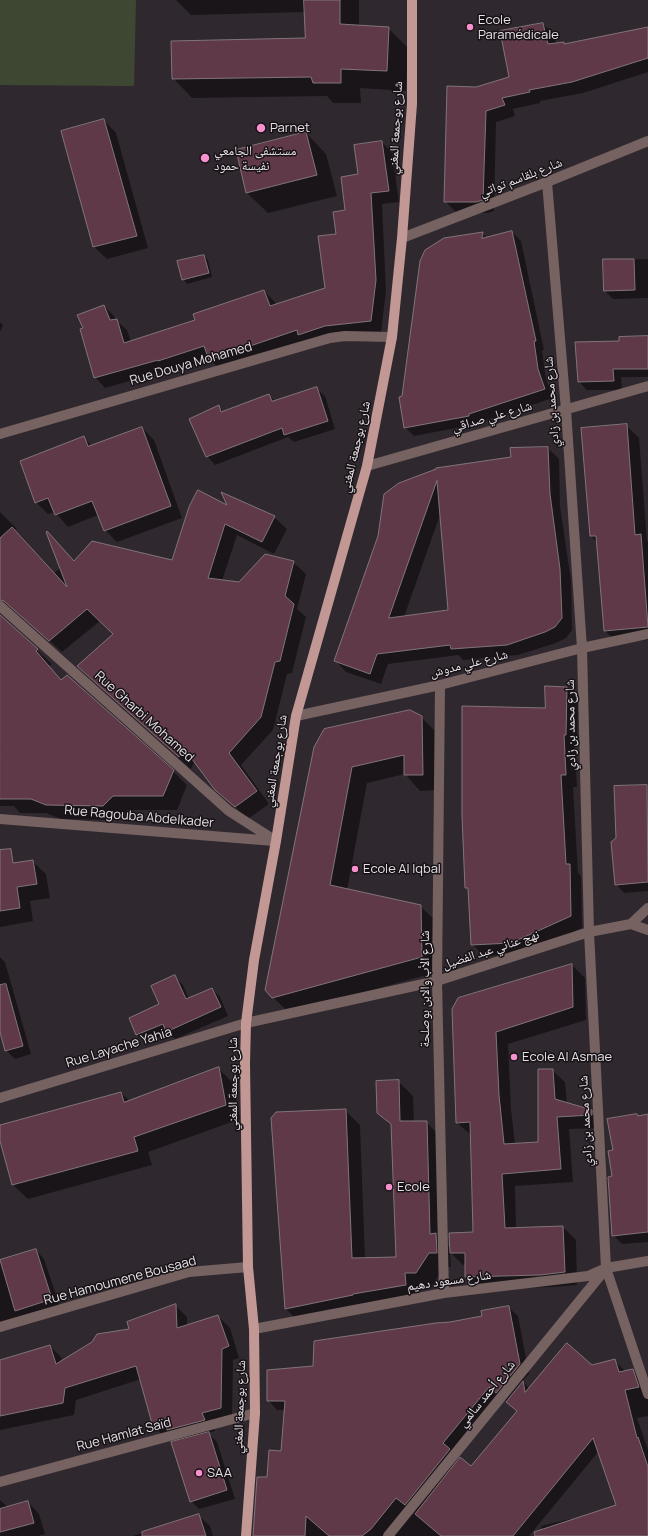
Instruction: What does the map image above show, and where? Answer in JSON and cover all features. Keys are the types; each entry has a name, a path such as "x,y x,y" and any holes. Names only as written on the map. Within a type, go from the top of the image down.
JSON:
{"main road":[{"name":"شارع بوجمعة المغني","path":"246,1536 255,1413 254,1329 248,1267 245,1064 246,1023 254,960 276,842 296,716 367,466 392,337 402,238 412,104 412,0"}],"street":[{"name":"شارع بلقاسم تواتي","path":"402,238 648,141"},
{"name":"شارع محمد بن زادي","path":"547,182 566,410 582,648 589,932 606,1268 648,1394"},
{"name":"Rue Douya Mohamed","path":"0,434 330,338 345,336 392,337"},
{"name":"شارع علي صداقي","path":"367,466 648,386"},
{"name":"Rue Gharbi Mohamed","path":"0,606 229,811 276,842"},
{"name":"شارع علي مدوش","path":"296,716 440,685 582,648 648,634"},
{"name":"شارع الأب والابن بوصلحة","path":"440,685 437,981 444,1293"},
{"name":"Rue Ragouba Abdelkader","path":"0,819 276,842"},
{"path":"648,908 631,924 648,930"},
{"name":"نهج عناني عبد الفضيل","path":"246,1023 437,981 589,932 631,924"},
{"name":"Rue Layache Yahia","path":"0,1098 246,1023"},
{"name":"شارع مسعود دهيم","path":"254,1329 444,1293 588,1276 606,1268 648,1262"},
{"name":"Rue Hamoumene Bousaad","path":"0,1327 189,1272 248,1267"},
{"name":"شارع أحمد سالمي","path":"388,1536 606,1268"},
{"name":"Rue Hamlat Saïd","path":"0,1482 255,1413"}],"green space":[{"path":"0,0 136,0 134,86 0,85"}],"building":[{"path":"304,0 340,0 340,24 389,27 387,71 341,69 341,83 313,83 311,77 172,79 171,41 305,38"},
{"path":"543,23 548,44 564,42 564,44 648,27 648,58 572,82 529,90 530,92 502,98 505,105 486,111 483,200 476,202 444,202 447,86 476,87 509,77 500,31"},
{"path":"104,119 137,236 93,247 61,131"},
{"path":"306,132 317,175 246,193 236,150"},
{"path":"382,141 389,191 371,193 376,280 371,321 325,326 298,335 297,330 209,360 204,346 158,361 94,378 80,329 83,328 77,315 104,305 110,320 117,319 124,343 195,320 193,314 264,290 270,306 325,288 318,236 336,234 333,212 345,210 341,177 358,174 354,145"},
{"path":"512,231 536,341 534,341 538,369 545,389 469,414 469,416 404,428 399,397 402,396 420,261 425,250 444,238 483,232 482,238"},
{"path":"204,255 209,273 182,280 177,261"},
{"path":"603,259 634,259 635,290 604,291"},
{"path":"648,336 648,369 613,369 614,381 578,382 575,342 619,341 619,337"},
{"path":"317,387 328,421 284,435 282,428 206,457 189,419 219,405 221,412 269,394 272,401"},
{"path":"627,424 635,535 641,534 648,627 604,631 596,536 590,536 581,428"},
{"path":"142,427 171,506 104,531 92,501 55,515 48,498 35,503 20,461 84,436 88,446"},
{"path":"548,447 550,494 560,569 562,618 555,627 507,645 451,649 450,645 377,654 370,674 334,661 378,536 384,494 399,483 436,468 511,457 510,448","holes":["437,481 448,610 389,618"]},
{"path":"198,490 227,505 221,492 275,516 262,542 225,524 208,578 239,582 265,554 294,561 285,596 294,604 280,661 275,662 261,717 229,753 257,791 235,807 215,790 183,747 179,757 77,666 113,634 87,609 49,641 4,601 0,600 0,538 12,527 67,587 46,532 47,531 74,561 92,541 172,560 189,507"},
{"path":"0,615 38,649 36,651 61,680 67,675 174,770 163,796 113,796 103,806 46,805 31,799 0,799"},
{"path":"545,686 567,687 566,735 564,735 566,775 561,775 566,864 570,864 571,916 511,943 471,945 468,888 465,888 462,816 462,706 545,708"},
{"name":"Ecole Al Iqbal","path":"410,710 422,716 423,775 404,775 404,755 352,767 330,885 421,905 422,957 272,998 265,990 314,747 324,729"},
{"path":"647,785 648,882 615,885 611,842 616,838 614,786"},
{"path":"11,849 13,863 33,860 37,884 17,887 20,908 0,911 0,850"},
{"path":"572,964 573,1007 496,1032 499,1095 504,1144 538,1142 538,1069 553,1069 555,1099 592,1110 592,1115 557,1117 561,1169 502,1174 505,1228 563,1226 565,1272 540,1275 465,1277 465,1253 450,1253 449,1233 473,1232 470,1122 456,1123 452,1009 458,998"},
{"path":"175,975 186,999 212,988 221,1007 166,1032 163,1024 136,1035 129,1018 159,1004 151,986"},
{"path":"6,984 23,1046 5,1051 0,1032 0,985"},
{"path":"219,1067 226,1105 134,1137 138,1151 12,1185 0,1141 0,1125 121,1092 124,1102"},
{"path":"399,1080 400,1121 427,1121 430,1234 436,1233 437,1253 429,1253 416,1273 405,1273 406,1285 353,1294 285,1309 271,1118 276,1112 346,1109 352,1258 396,1257 391,1124 377,1113 376,1081"},
{"path":"637,1114 638,1116 648,1114 648,1232 612,1236 608,1177 612,1176 608,1151 613,1150 607,1119"},
{"path":"36,1249 52,1299 15,1311 0,1260"},
{"path":"176,1304 177,1328 218,1315 229,1346 222,1349 221,1408 202,1413 205,1420 167,1430 165,1422 153,1427 136,1366 65,1388 63,1403 0,1416 0,1360 50,1345 56,1364 92,1342 97,1334 129,1329 127,1322"},
{"path":"509,1306 520,1364 496,1393 489,1387 443,1443 450,1449 405,1505 396,1498 371,1529 362,1536 329,1536 306,1516 305,1536 253,1536 257,1477 267,1477 269,1450 281,1451 285,1401 267,1401 267,1370 313,1366 314,1341 450,1322 482,1316 481,1311"},
{"path":"567,1343 592,1365 615,1359 619,1372 633,1369 639,1387 625,1390 637,1438 638,1437 648,1467 648,1536 535,1536 534,1532 616,1505 593,1438 513,1536 441,1536 415,1514 460,1457 471,1466 517,1411 506,1402 523,1381 525,1392"},
{"path":"209,1432 227,1490 190,1502 171,1442"},
{"path":"28,1501 34,1523 0,1532 0,1509"},
{"path":"199,1514 206,1536 142,1536 142,1532"}],"place":[{"name":"Ecole Paramédicale","path":"470,27"},
{"name":"Parnet","path":"261,128"},
{"name":"مستشفى الجامعي نفيسة حمود","path":"205,158"},
{"name":"Ecole Al Iqbal","path":"355,869"},
{"name":"Ecole Al Asmae","path":"514,1057"},
{"name":"Ecole","path":"389,1187"},
{"name":"SAA","path":"199,1473"}]}
